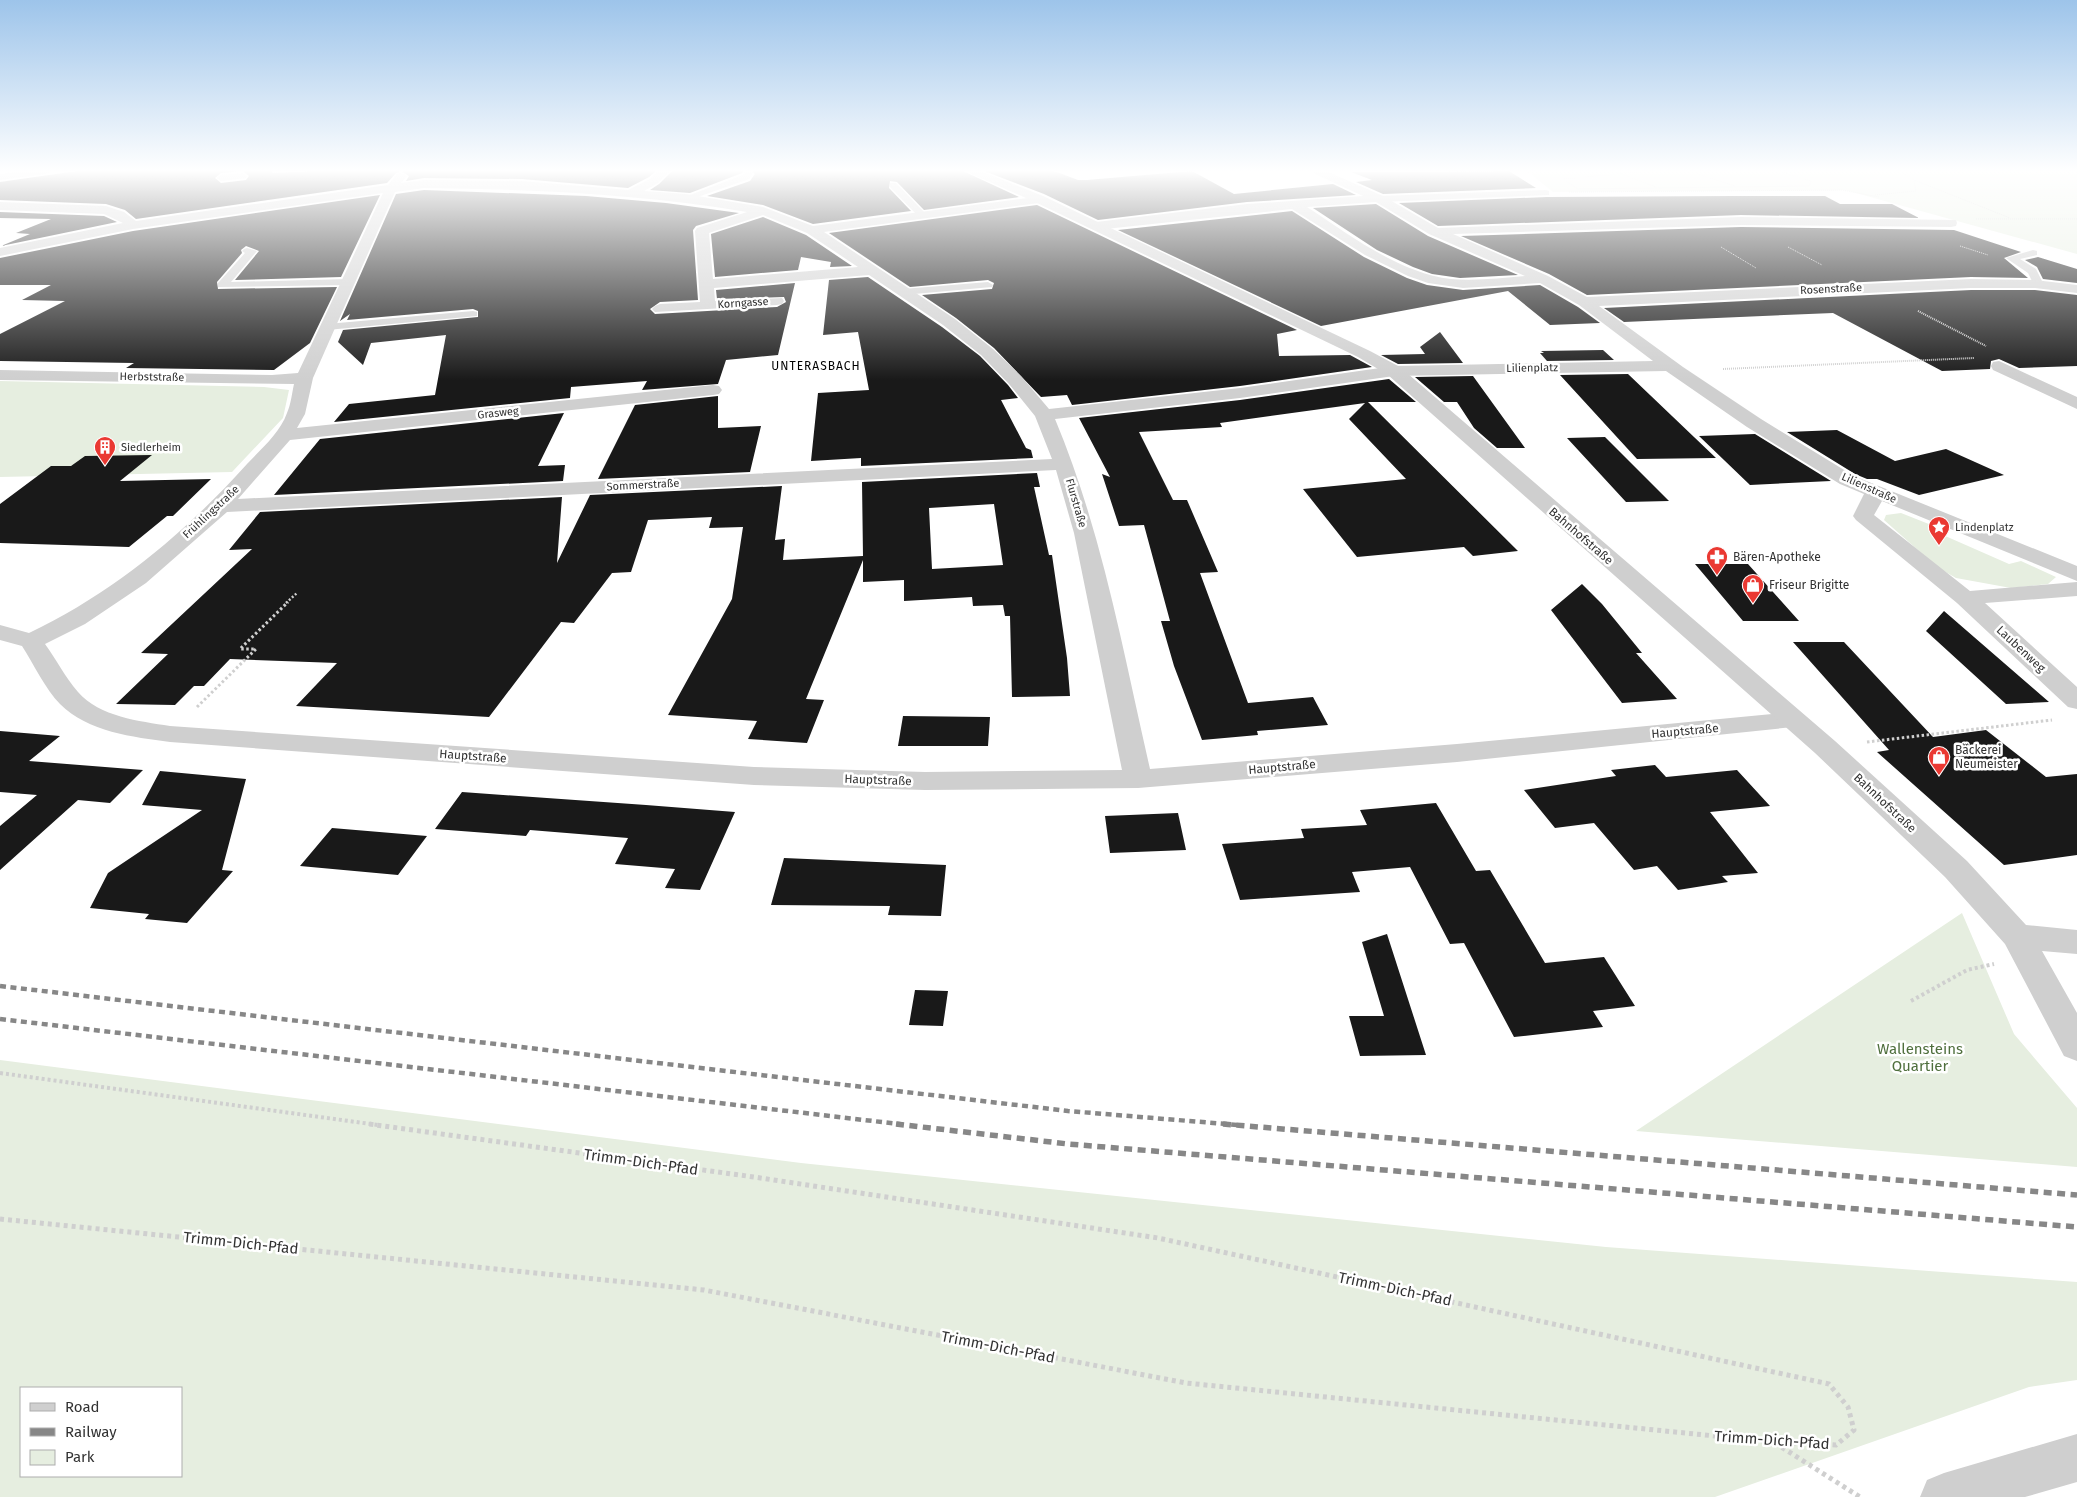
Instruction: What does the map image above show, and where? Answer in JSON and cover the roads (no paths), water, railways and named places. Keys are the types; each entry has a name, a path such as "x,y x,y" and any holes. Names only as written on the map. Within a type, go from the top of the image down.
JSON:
{"street":[{"name":"Flurstraße","path":"0,252 55,241"},
{"name":"Frühlingstraße","path":"32,642 77,619 121,591 221,506 284,435 296,414 304,378 367,241"},
{"name":"Korngasse","path":"703,241 708,306"},
{"name":"Flurstraße","path":"829,241 949,322 987,352 1015,380 1044,415 1064,464 1085,533 1138,779"},
{"name":"Bahnhofstraße","path":"1127,241 1364,354 1394,371 1825,747 1956,869 2023,946 2077,1046"},
{"path":"1351,241 1366,250 1426,278 1452,283 1543,279"},
{"path":"1456,241 1543,279 1584,302 1674,369"},
{"name":"Korngasse","path":"707,284 873,270"},
{"name":"Rosenstraße","path":"1584,302 1796,291 2038,283 2077,289"},
{"name":"Korngasse","path":"660,309 777,301"},
{"path":"1999,366 2077,404"},
{"name":"Lilienplatz","path":"1044,415 1240,393 1394,371 1674,369"},
{"name":"Lilienstraße","path":"1674,369 1847,480 2077,574"},
{"name":"Herbststraße","path":"0,374 272,380 304,378"},
{"name":"Grasweg","path":"284,435 713,390"},
{"name":"Sommerstraße","path":"221,506 1064,464"},
{"path":"1871,490 1875,495 1863,516 1964,598 2077,589"},
{"name":"Laubenweg","path":"1964,598 2077,701"},
{"path":"0,632 32,642"},
{"name":"Hauptstraße","path":"32,642 70,698 93,715 128,728 170,734 754,776 925,781 1138,779 1457,753 1794,720"},
{"path":"2023,946 2077,942"},
{"path":"1944,1497 2077,1458"}],"lane":[{"path":"247,251 252,252 222,285 348,282"},
{"path":"2033,253 2011,258 2032,271 2038,283"},
{"path":"903,292 988,285"},
{"path":"327,327 473,314"}],"railway":[{"path":"0,986 1068,1111 1238,1125"},
{"path":"0,1019 907,1125"},
{"path":"896,1124 1068,1144 2077,1227"},
{"path":"1223,1124 2077,1195"}],"place":[{"name":"Siedlerheim","path":"105,466"},
{"name":"Lindenplatz","path":"1939,546"},
{"name":"Bären-Apotheke","path":"1717,576"},
{"name":"Friseur Brigitte","path":"1753,604"},
{"name":"Bäckerei Neumeister","path":"1939,776"}],"district":[{"name":"UNTERASBACH","path":"816,366"}],"park label":[{"name":"Wallensteins Quartier","path":"1920,1058"}]}
